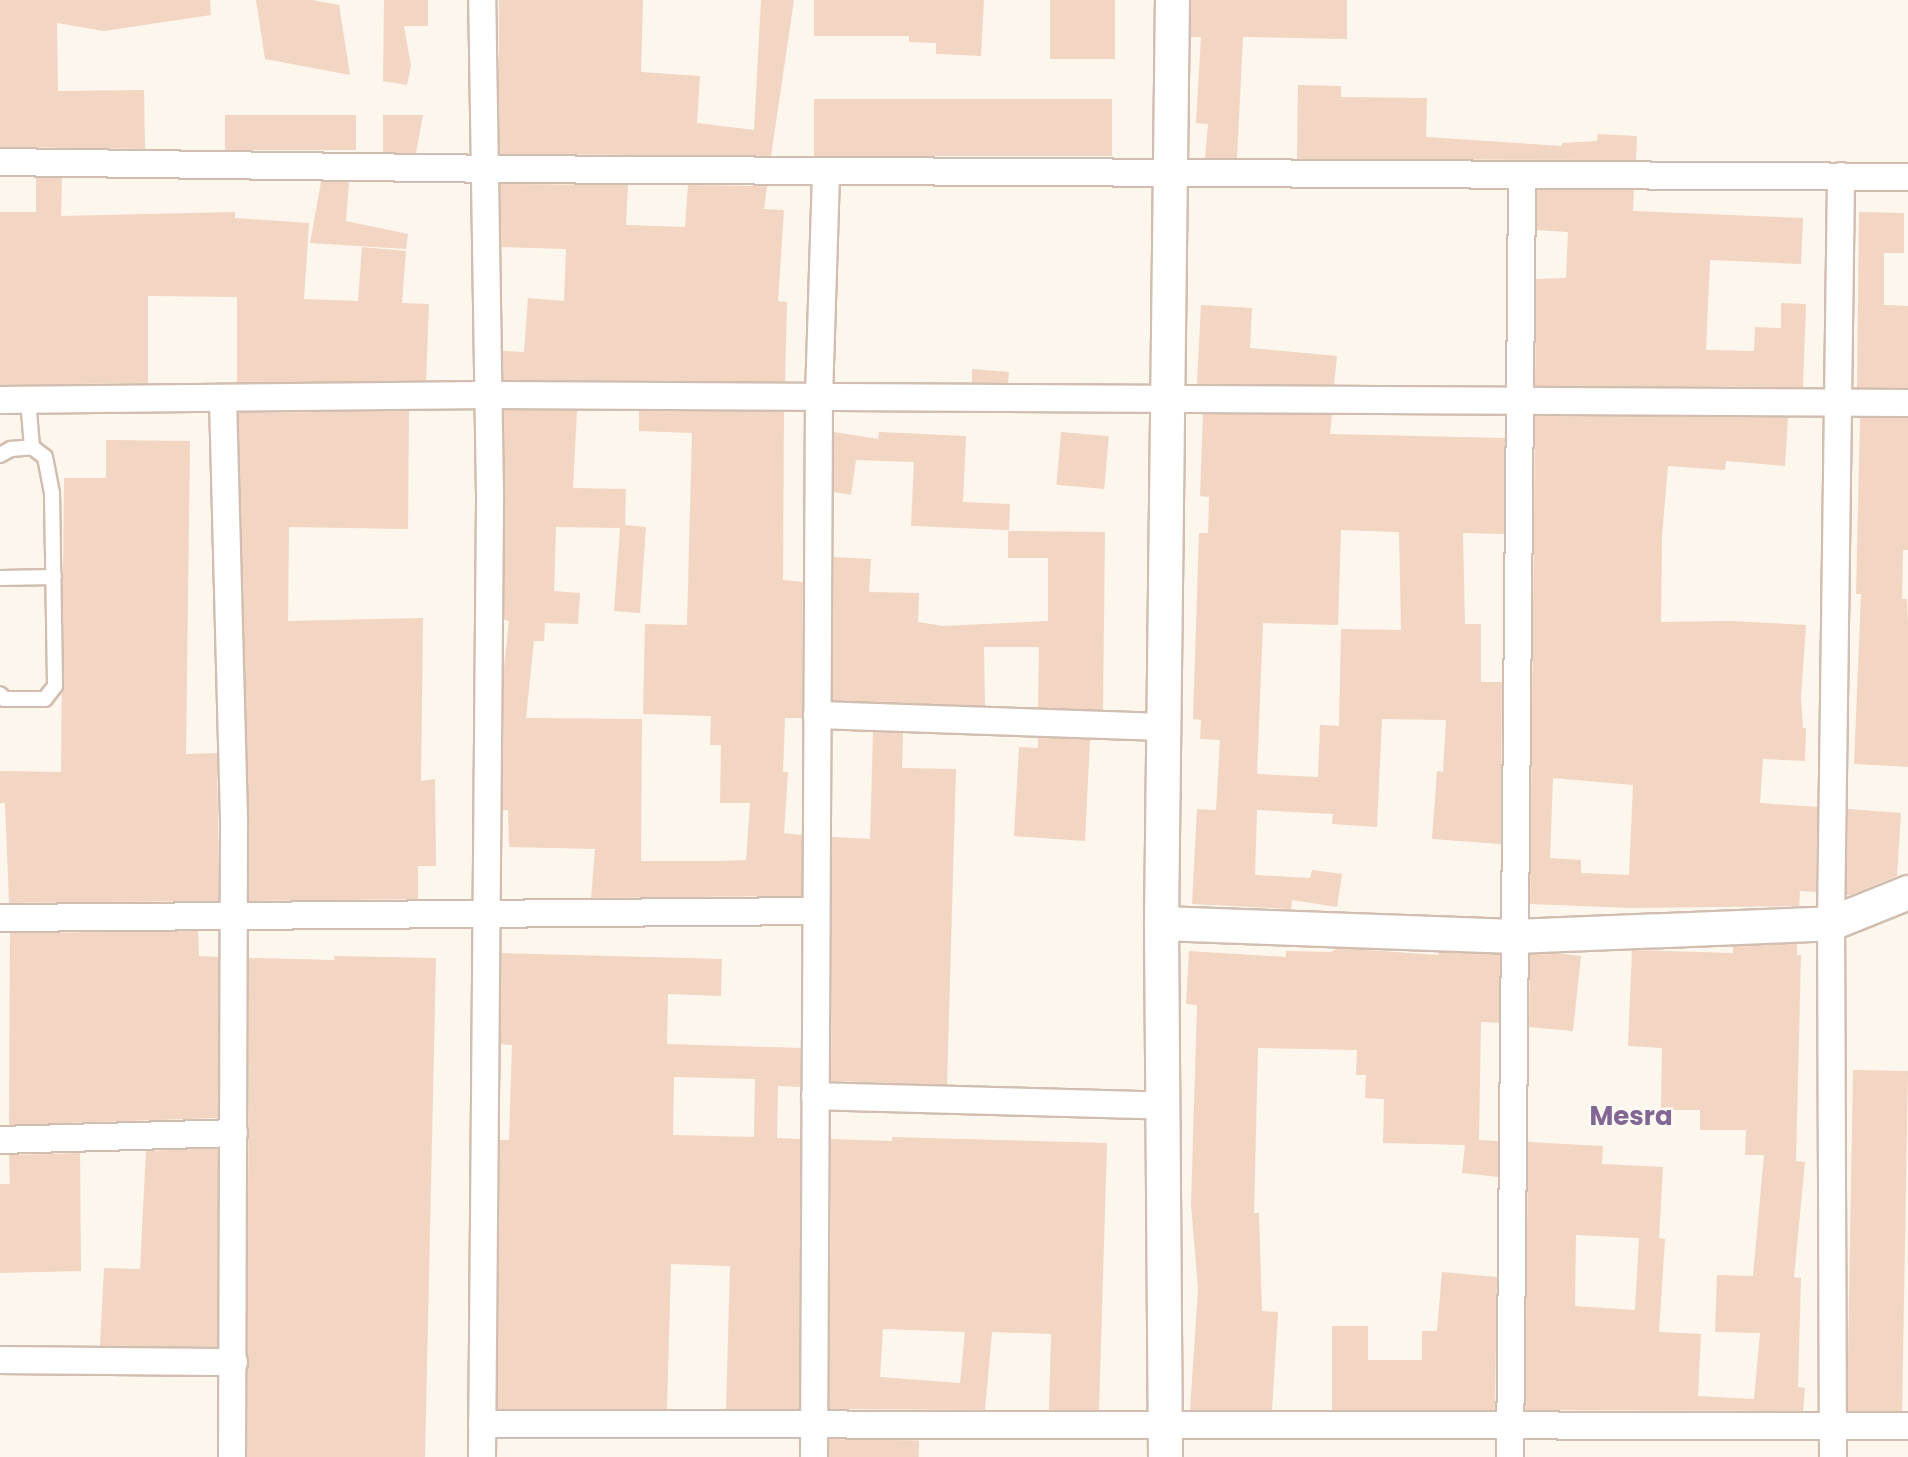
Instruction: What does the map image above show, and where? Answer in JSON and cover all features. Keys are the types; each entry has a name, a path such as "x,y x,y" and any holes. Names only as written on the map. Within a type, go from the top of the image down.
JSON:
{"main road":[{"path":"1165,1442 1161,923 1168,173 1172,0"},
{"path":"1161,923 1514,936 1831,923 1908,892"},
{"path":"1876,905 1908,905"}],"street":[{"path":"482,1457 488,395 483,0"},
{"path":"0,162 485,169 1908,177"},
{"path":"814,1457 819,397 826,171"},
{"path":"1510,1457 1515,1229 1517,401 1522,175"},
{"path":"1833,1457 1831,923 1840,402 1841,176"},
{"path":"0,400 488,395 1908,403"},
{"path":"223,399 234,915 232,1457"},
{"path":"817,715 1164,727"},
{"path":"0,918 816,911"},
{"path":"815,1096 1164,1106"},
{"path":"0,1140 234,1132"},
{"path":"0,1360 234,1362"},
{"path":"482,1424 813,1425 1165,1442 1509,1427 1908,1426"}],"lane":[{"path":"28,400 32,447"},
{"path":"0,455 11,449 32,447 45,457 52,493 55,686 45,699 4,699 0,694"},
{"path":"0,578 54,577"}],"building":[{"path":"0,0 210,0 211,15 104,31 57,23 58,91 144,90 145,149 0,147"},
{"path":"256,0 312,0 339,5 350,75 265,59"},
{"path":"384,0 428,0 428,26 404,26 411,66 407,85 383,81"},
{"path":"499,0 643,0 641,72 700,76 697,123 754,130 761,0 794,0 771,156 499,154"},
{"path":"814,0 984,0 981,56 936,54 936,43 909,42 909,36 814,36"},
{"path":"1050,0 1115,0 1115,59 1050,59"},
{"path":"1191,0 1347,0 1347,39 1243,37 1237,158 1205,158 1208,124 1196,123 1201,37 1190,37"},
{"path":"1298,85 1341,86 1341,97 1427,98 1426,137 1562,146 1562,143 1597,141 1598,134 1637,136 1636,160 1297,159"},
{"path":"814,99 1112,99 1112,156 814,156"},
{"path":"225,115 356,115 356,150 225,150"},
{"path":"383,115 423,115 416,153 383,153"},
{"path":"36,178 62,178 61,216 235,212 235,218 309,223 304,299 358,301 362,247 406,251 402,303 429,304 426,381 237,383 237,297 148,296 148,383 0,385 0,212 36,212"},
{"path":"321,182 349,182 346,221 408,234 406,249 310,243"},
{"path":"500,184 628,185 626,225 685,227 688,185 767,186 764,209 784,210 778,301 787,302 785,382 503,380 503,351 524,352 528,298 564,301 566,249 501,247"},
{"path":"1537,190 1634,190 1633,211 1803,218 1801,264 1710,260 1706,350 1754,351 1755,327 1781,328 1781,303 1806,304 1803,387 1535,386 1536,279 1566,278 1568,232 1536,230"},
{"path":"1859,212 1904,213 1904,253 1884,253 1884,305 1908,306 1908,388 1857,388"},
{"path":"1201,305 1252,308 1250,348 1337,356 1334,385 1197,384"},
{"path":"972,369 1009,372 1008,383 972,383"},
{"path":"504,410 577,411 573,488 626,489 625,525 646,527 640,613 614,611 620,528 556,527 554,591 580,593 578,624 545,623 544,641 534,641 526,718 642,719 641,861 746,860 750,803 720,803 721,745 710,745 711,716 643,714 645,624 687,625 692,433 639,431 639,411 784,412 783,580 803,582 802,718 785,718 783,772 788,772 784,833 802,835 802,896 591,898 595,849 509,847 508,810 502,810 503,677 509,621 504,620"},
{"path":"409,411 408,529 289,527 288,621 423,618 421,781 435,779 436,866 418,866 418,899 249,901 238,413"},
{"path":"1203,414 1332,415 1330,434 1505,438 1504,534 1463,533 1465,624 1481,624 1481,682 1502,682 1501,844 1432,839 1437,771 1443,772 1446,720 1382,719 1377,827 1332,824 1333,814 1257,810 1255,875 1310,878 1312,870 1342,874 1337,907 1292,900 1291,909 1192,904 1197,809 1216,810 1220,740 1200,739 1201,720 1193,719 1199,533 1208,533 1209,497 1200,496","holes":["1341,530 1399,532 1401,630 1341,629 1339,726 1320,725 1318,777 1257,774 1263,623 1338,625"]},
{"path":"1535,416 1788,417 1785,466 1726,461 1725,470 1668,466 1662,535 1661,622 1731,621 1806,625 1801,697 1803,728 1806,728 1805,761 1763,759 1760,803 1818,807 1816,892 1800,891 1799,906 1631,908 1530,904","holes":["1553,778 1633,785 1629,875 1581,873 1581,860 1550,858"]},
{"path":"1860,418 1908,418 1908,550 1903,550 1902,599 1907,599 1908,623 1908,767 1854,764 1861,594 1856,594"},
{"path":"834,432 878,439 879,432 966,436 963,502 1010,504 1009,530 911,526 914,462 856,460 851,495 834,492"},
{"path":"1061,432 1109,436 1104,489 1056,485"},
{"path":"106,440 190,441 186,754 217,753 219,901 9,903 5,803 0,803 0,771 61,772 64,478 106,478"},
{"path":"1008,531 1105,532 1103,710 1038,708 1039,647 984,647 985,706 833,701 833,557 871,559 869,592 919,593 918,622 943,626 1048,621 1048,558 1008,558"},
{"path":"873,732 903,733 902,768 956,769 947,1085 831,1081 832,837 870,839"},
{"path":"1038,738 1090,739 1085,841 1014,836 1019,747 1038,748"},
{"path":"1848,809 1901,813 1897,876 1851,895 1846,895"},
{"path":"198,931 199,956 219,957 218,1118 9,1125 10,933"},
{"path":"1797,943 1797,955 1801,955 1796,1161 1805,1162 1794,1277 1801,1278 1798,1387 1805,1388 1803,1411 1525,1410 1528,1142 1603,1146 1602,1164 1663,1167 1659,1238 1665,1239 1659,1332 1701,1334 1698,1396 1754,1399 1760,1333 1715,1332 1717,1275 1753,1276 1764,1155 1745,1155 1746,1130 1700,1130 1700,1110 1661,1110 1662,1048 1628,1046 1632,950 1733,953 1733,946","holes":["1576,1235 1639,1238 1635,1310 1575,1306"]},
{"path":"1338,948 1438,955 1439,952 1500,954 1499,1023 1481,1022 1479,1140 1498,1141 1498,1177 1462,1173 1465,1145 1383,1143 1384,1099 1365,1098 1366,1075 1356,1075 1357,1050 1258,1048 1254,1213 1259,1213 1262,1311 1278,1312 1272,1410 1190,1410 1198,1289 1191,1204 1197,1005 1186,1004 1189,951 1286,957 1286,951 1331,952"},
{"path":"501,953 722,959 721,996 668,994 667,1044 801,1048 801,1087 778,1086 777,1138 801,1139 799,1409 726,1409 730,1266 671,1264 667,1409 497,1409 500,1140 509,1140 512,1045 500,1044","holes":["674,1077 755,1079 754,1137 673,1135"]},
{"path":"1557,953 1581,956 1573,1031 1529,1027 1530,954"},
{"path":"334,956 436,958 425,1457 247,1457 249,958 335,960"},
{"path":"1853,1070 1908,1071 1902,1412 1847,1411"},
{"path":"892,1137 1107,1143 1099,1410 1049,1410 1051,1334 992,1332 985,1410 829,1409 831,1139 892,1141","holes":["883,1329 965,1332 960,1383 880,1377"]},
{"path":"218,1148 217,1347 100,1346 104,1268 140,1269 146,1151"},
{"path":"80,1153 81,1271 0,1273 0,1184 10,1184 9,1155"},
{"path":"1442,1272 1497,1277 1495,1410 1332,1410 1332,1326 1368,1326 1368,1360 1422,1360 1422,1331 1437,1331"},
{"path":"829,1439 919,1441 919,1457 829,1457"}],"district":[{"name":"Mesra","path":"1631,1117"}]}
